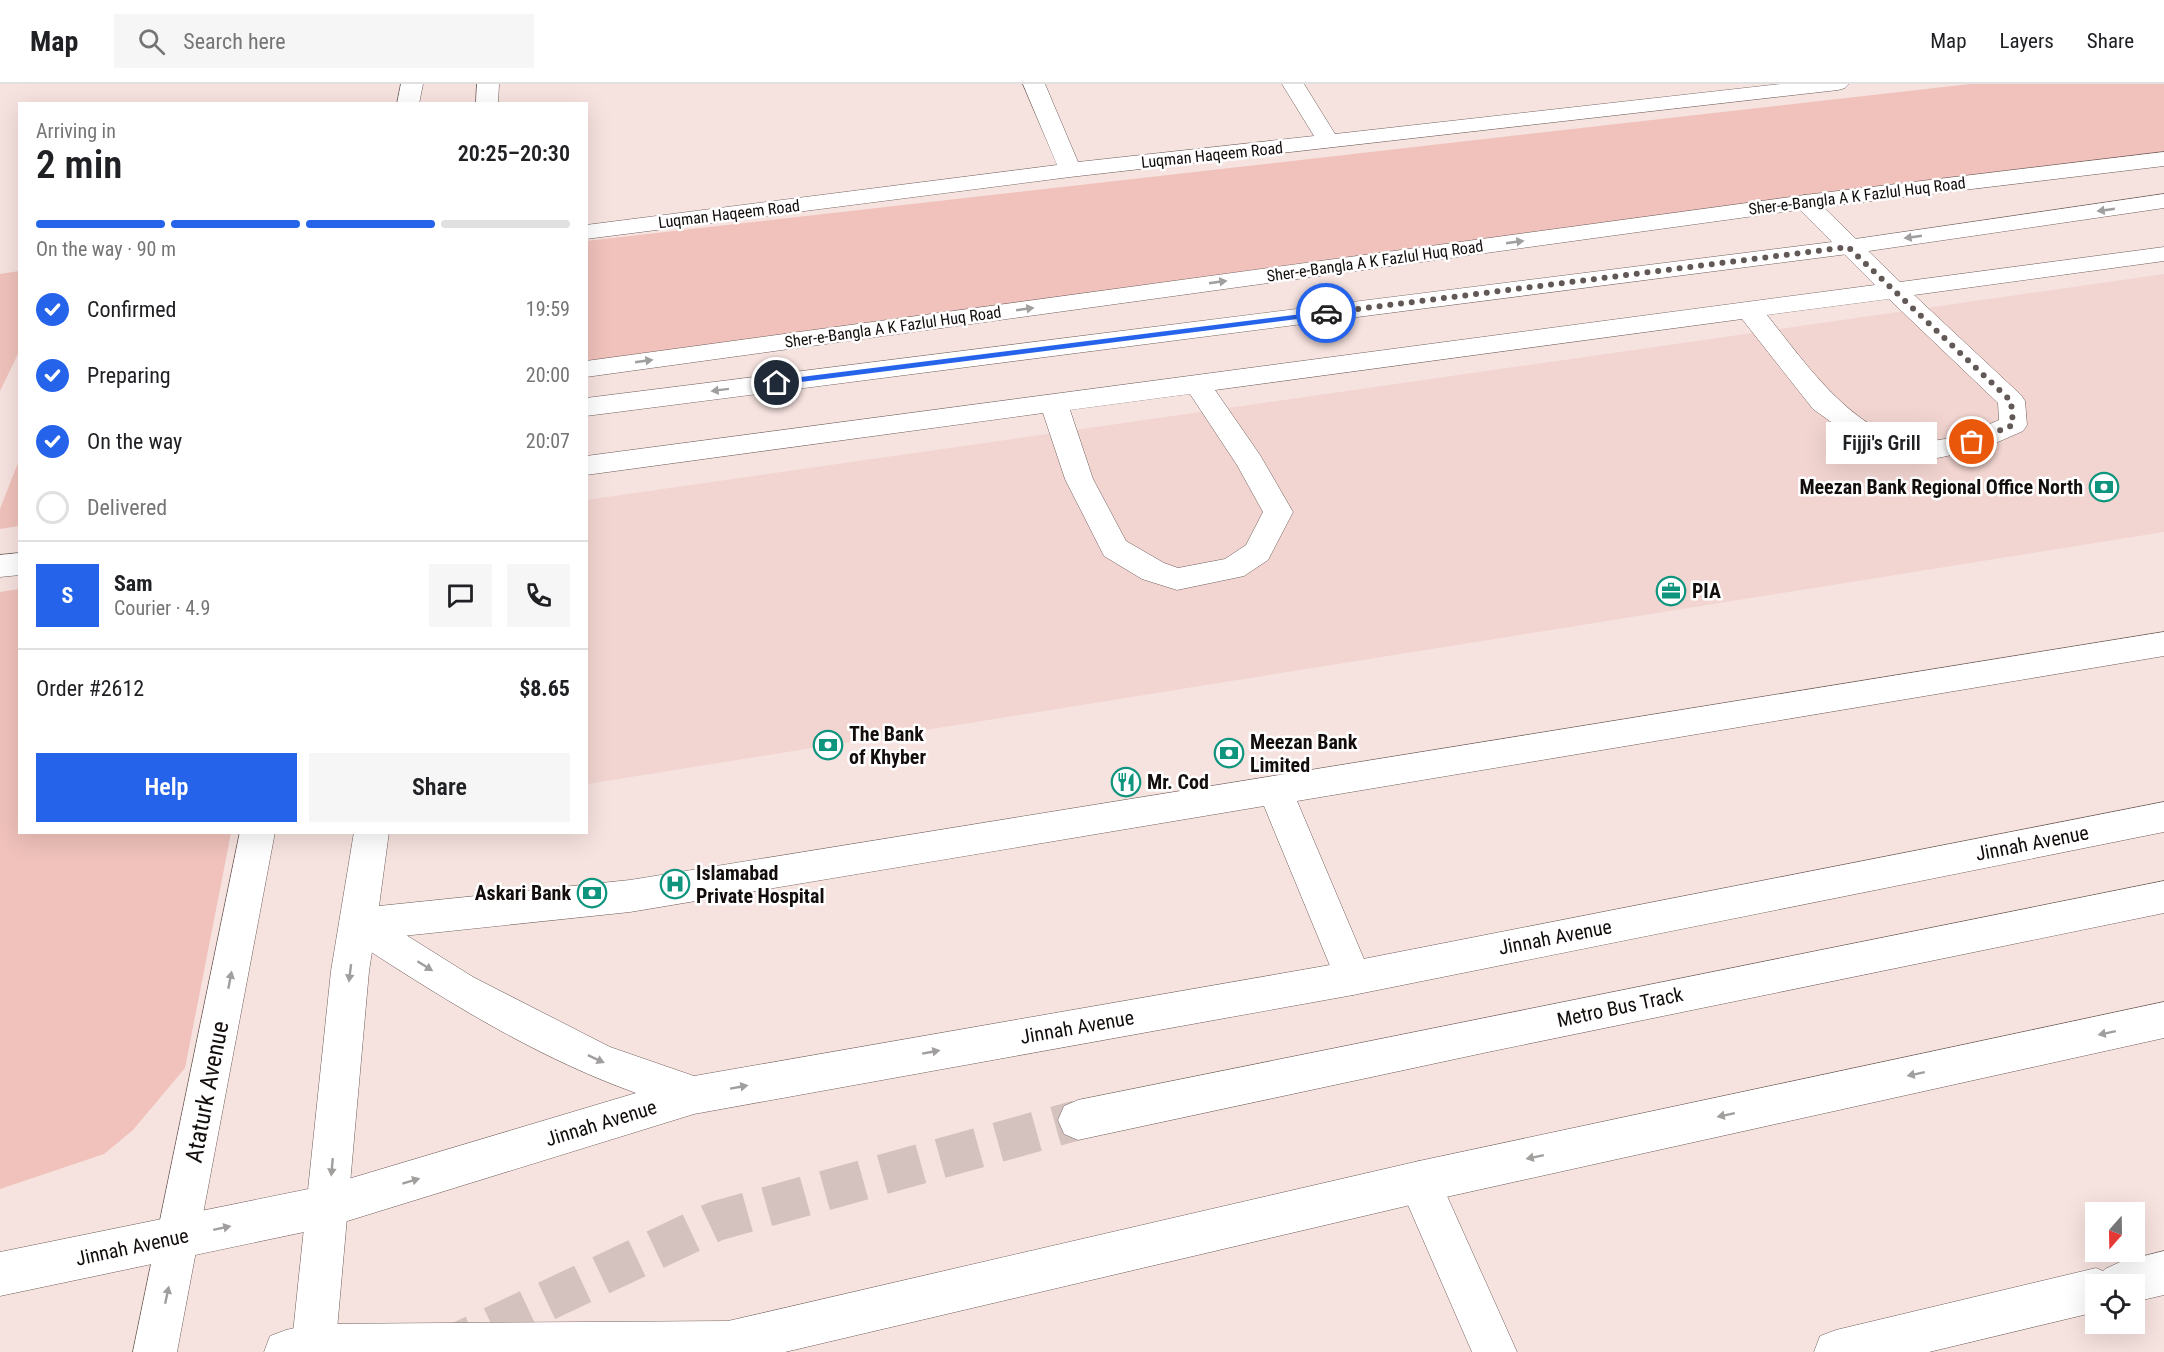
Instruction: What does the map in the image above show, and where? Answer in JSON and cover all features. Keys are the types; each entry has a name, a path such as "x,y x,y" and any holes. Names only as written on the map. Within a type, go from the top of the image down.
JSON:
{"main road":[{"path":"408,102 412,84"},
{"path":"487,102 488,84"},
{"path":"1034,84 1070,170"},
{"path":"1293,84 1328,141"},
{"name":"Luqman Haqeem Road","path":"588,232 1070,170 1838,84"},
{"name":"Sher-e-Bangla A K Fazlul Huq Road","path":"588,369 1805,202 2164,159"},
{"path":"588,407 1848,247 2164,201"},
{"path":"1749,310 1822,403 1883,445 1927,451 1972,442 2013,425 2011,401 1963,353 1893,291 1805,202"},
{"path":"588,466 2164,254"},
{"path":"1054,404 1079,479 1115,548 1153,572 1177,579 1233,568 1257,552 1278,512 1250,462 1198,385"},
{"path":"0,566 18,564"},
{"path":"358,924 630,896 1276,792 2164,644"},
{"path":"1276,792 1353,978"},
{"name":"Jinnah Avenue","path":"0,1274 328,1206 694,1095 1353,978 2164,817"},
{"name":"Ataturk Avenue","path":"155,1352 258,834"},
{"path":"372,834 350,971 328,1206 304,1350 728,1342 1419,1182 2164,1020"},
{"name":"Metro Bus Track","path":"1078,1120 1546,1022 2164,897"},
{"path":"358,924 460,989 600,1062 694,1095"},
{"path":"1419,1182 1495,1352"},
{"path":"2145,1278 2164,1273"},
{"path":"1836,1352 2085,1293"}],"shaded area":[{"path":"1970,84 2164,84 2164,161 588,370 588,241"},
{"path":"18,271 18,354 0,391 0,274"},
{"path":"2164,274 2164,532 588,784 588,500"},
{"path":"18,463 18,526 0,529 0,509"},
{"path":"18,589 18,834 231,834 185,1068 133,1130 104,1154 0,1189 0,592"}],"tunnel":[{"path":"438,1352 716,1221 1078,1120"}],"way so far":[{"path":"1326,313 1848,247 1893,291 1963,353 2011,401 2013,425 1972,442"}],"place":[{"name":"Fijji's Grill","path":"1972,442"},
{"name":"Meezan Bank Regional Office North","path":"2104,487"},
{"name":"PIA","path":"1671,591"},
{"name":"The Bank of Khyber","path":"828,745"},
{"name":"Meezan Bank Limited","path":"1229,753"},
{"name":"Mr. Cod","path":"1126,782"},
{"name":"Islamabad Private Hospital","path":"675,884"},
{"name":"Askari Bank","path":"592,893"}],"route":[{"path":"777,383 1326,313"}]}
